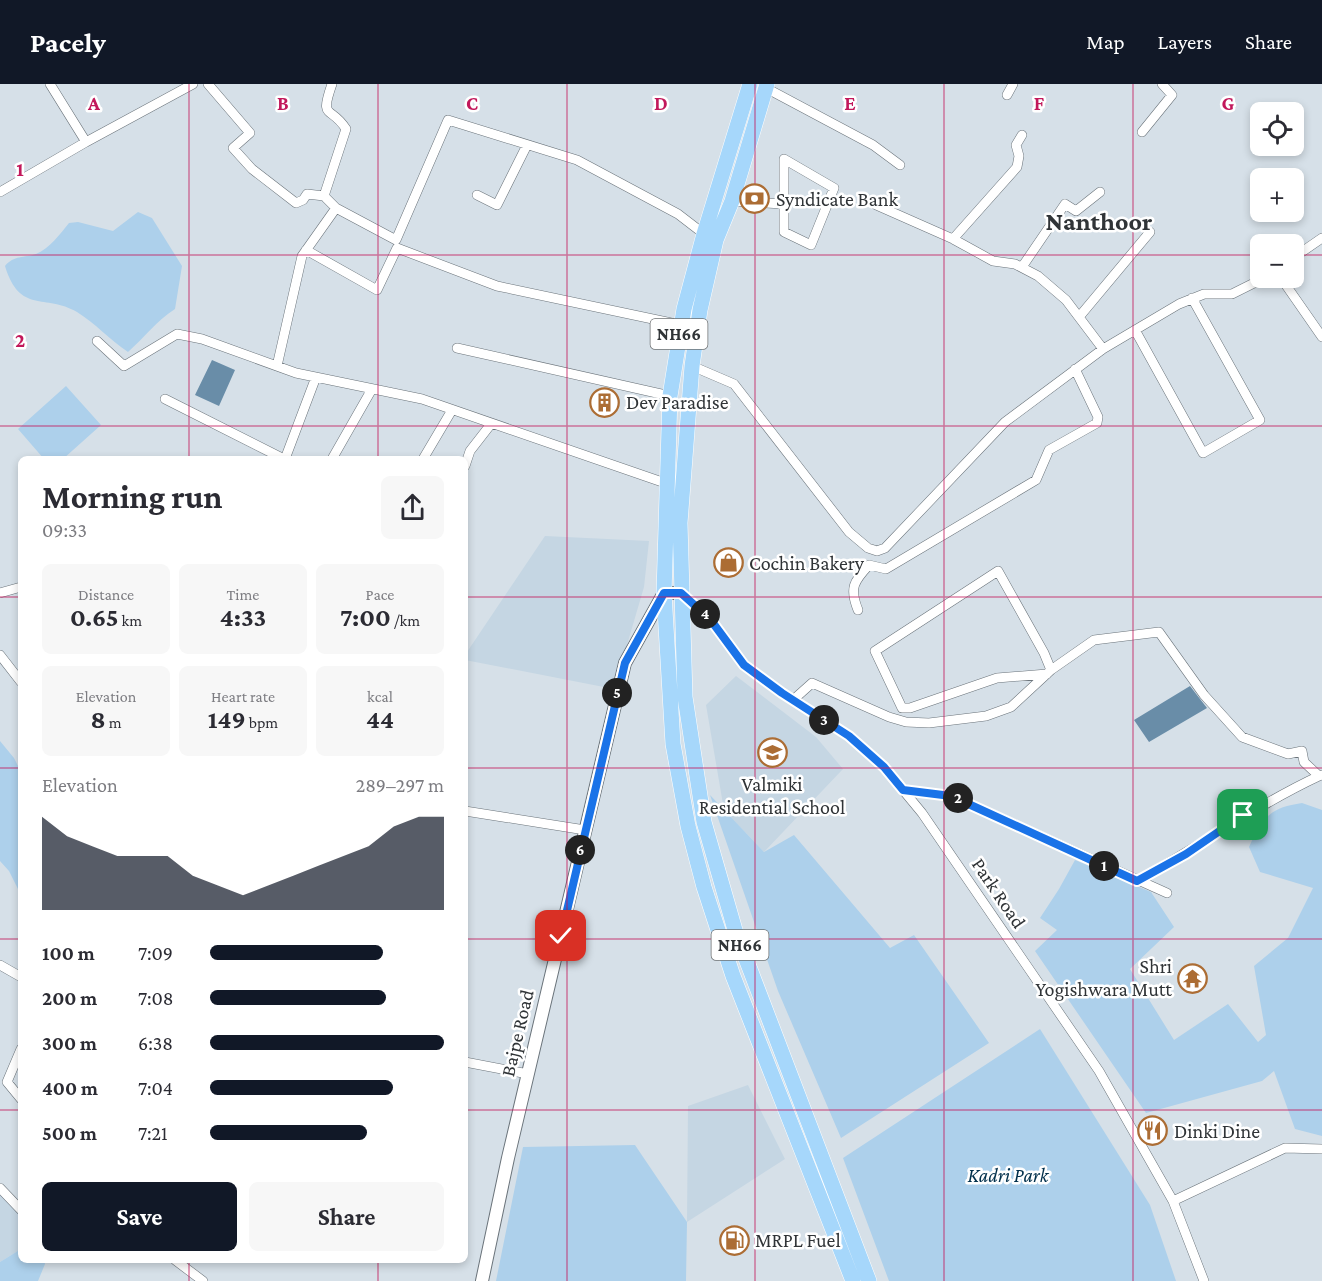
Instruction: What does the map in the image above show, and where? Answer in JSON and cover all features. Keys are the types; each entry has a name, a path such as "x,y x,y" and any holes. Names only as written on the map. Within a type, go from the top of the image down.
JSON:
{"highway":[{"name":"NH66","path":"750,84 704,234 681,325 670,396 664,593 673,744 688,826 704,887 733,976 853,1281"},
{"name":"NH66","path":"766,86 732,201 716,240 700,310 692,366 680,523 685,697 704,822 747,966 868,1281"}],"street":[{"path":"50,84 86,142"},
{"path":"0,192 193,84"},
{"path":"208,84 250,133 233,148 252,169 296,203 303,200 307,194 324,196 336,208 396,240 448,120 577,160 678,214 704,234"},
{"path":"324,196 346,129 326,110 325,103 332,84"},
{"path":"1007,95 1013,84"},
{"path":"1142,132 1172,95 1162,84"},
{"path":"766,86 873,145 900,165"},
{"path":"953,239 1017,167 1019,156 1016,145 1022,135"},
{"path":"477,195 496,206 527,145"},
{"path":"783,159 834,188 811,245 783,231 782,204 783,159"},
{"path":"1022,267 1065,204 1076,211 1100,192"},
{"path":"732,201 782,204"},
{"path":"876,205 953,239 993,261 1022,267 1038,276 1079,317 1103,349"},
{"path":"277,366 302,256 336,208"},
{"path":"1079,317 1150,232"},
{"path":"1304,250 1322,238"},
{"path":"306,250 376,290 397,248 497,286 681,325"},
{"path":"692,366 734,384 849,532 868,549 877,551 885,548 1005,422 1103,349 1192,298 1204,294 1232,294 1250,285"},
{"path":"1288,288 1322,337"},
{"path":"1135,330 1203,453 1260,420 1192,298"},
{"path":"97,340 124,366 177,334 202,339 277,366 316,377 422,399 668,484"},
{"path":"457,348 670,396"},
{"path":"858,610 853,597 855,580 869,565 886,570 1036,480 1050,450 1097,423 1098,417 1075,369"},
{"path":"286,456 316,377"},
{"path":"334,456 372,388"},
{"path":"165,399 279,456"},
{"path":"425,456 452,410"},
{"path":"468,458 491,424"},
{"path":"998,571 1044,653 1049,672 997,678 910,708 902,708 875,651 998,571"},
{"path":"0,593 18,588"},
{"path":"664,593 681,593"},
{"name":"Bajpe Road","path":"482,1281 528,1074 625,663 664,593"},
{"name":"Park Road","path":"681,593 710,619 744,665 849,736 884,767 922,813 1099,1071 1173,1202 1204,1281"},
{"path":"793,700 812,683 889,717 929,723 986,716 1011,707 1049,672 1094,640 1159,632 1204,695 1242,737 1288,754 1302,751 1304,762 1321,775 1243,815 1186,854 1137,881"},
{"path":"0,655 18,678"},
{"path":"903,790 951,796 1167,893"},
{"path":"468,811 585,830"},
{"path":"0,965 18,975"},
{"path":"18,1055 4,1084 18,1096"},
{"path":"468,1063 528,1074"},
{"path":"1173,1202 1285,1148 1322,1149"},
{"path":"0,1188 18,1207"},
{"path":"179,1263 203,1281"}],"shaded area":[{"path":"212,360 235,370 219,406 195,395"},
{"path":"545,536 649,541 644,587 614,689 468,661 468,651"},
{"name":"Valmiki Residential School","path":"736,676 816,737 843,769 764,852 724,810 706,705"},
{"path":"1190,686 1207,708 1149,742 1134,720"},
{"path":"748,1085 785,1159 687,1222 688,1106"},
{"path":"0,1186 18,1202 18,1251 0,1262"}],"green space":[{"path":"138,212 152,218 182,266 175,309 128,352 77,312 26,297 11,281 5,266 8,262 36,254 46,248 69,223 78,222 113,231"},
{"path":"66,386 101,425 66,456 41,456 18,429"},
{"path":"0,741 18,766 18,889 9,871 0,861"},
{"path":"710,795 764,852 794,835 890,948 914,935 989,1043 841,1138 778,991"},
{"path":"1302,803 1322,810 1322,1136 1295,1129 1274,1071 1262,1081 1146,1113 1035,951 1057,930 1040,918 1075,860 1151,892 1174,927 1130,969 1174,1040 1228,1004 1258,1042 1266,1035 1254,966 1288,938 1313,888 1260,872 1249,847 1263,821 1274,811"},
{"name":"Kadri Park","path":"1040,1029 1150,1205 1176,1281 889,1281 843,1158"},
{"path":"635,1145 687,1222 686,1281 496,1281 523,1147"},
{"path":"18,1251 18,1263 45,1264 38,1281 0,1281 0,1262"}],"place":[{"name":"Syndicate Bank","path":"755,199"},
{"name":"Dev Paradise","path":"605,402"},
{"name":"Cochin Bakery","path":"728,563"},
{"name":"Valmiki Residential School","path":"772,753"},
{"name":"Shri Yogishwara Mutt","path":"1193,978"},
{"name":"Dinki Dine","path":"1153,1131"},
{"name":"MRPL Fuel","path":"734,1240"}],"district":[{"name":"Nanthoor","path":"1099,221"}],"route":[{"path":"561,936 625,663 664,593 681,593 710,619 744,665 782,693 849,736 884,767 903,790 951,796 1137,881 1186,854 1243,815"}]}
